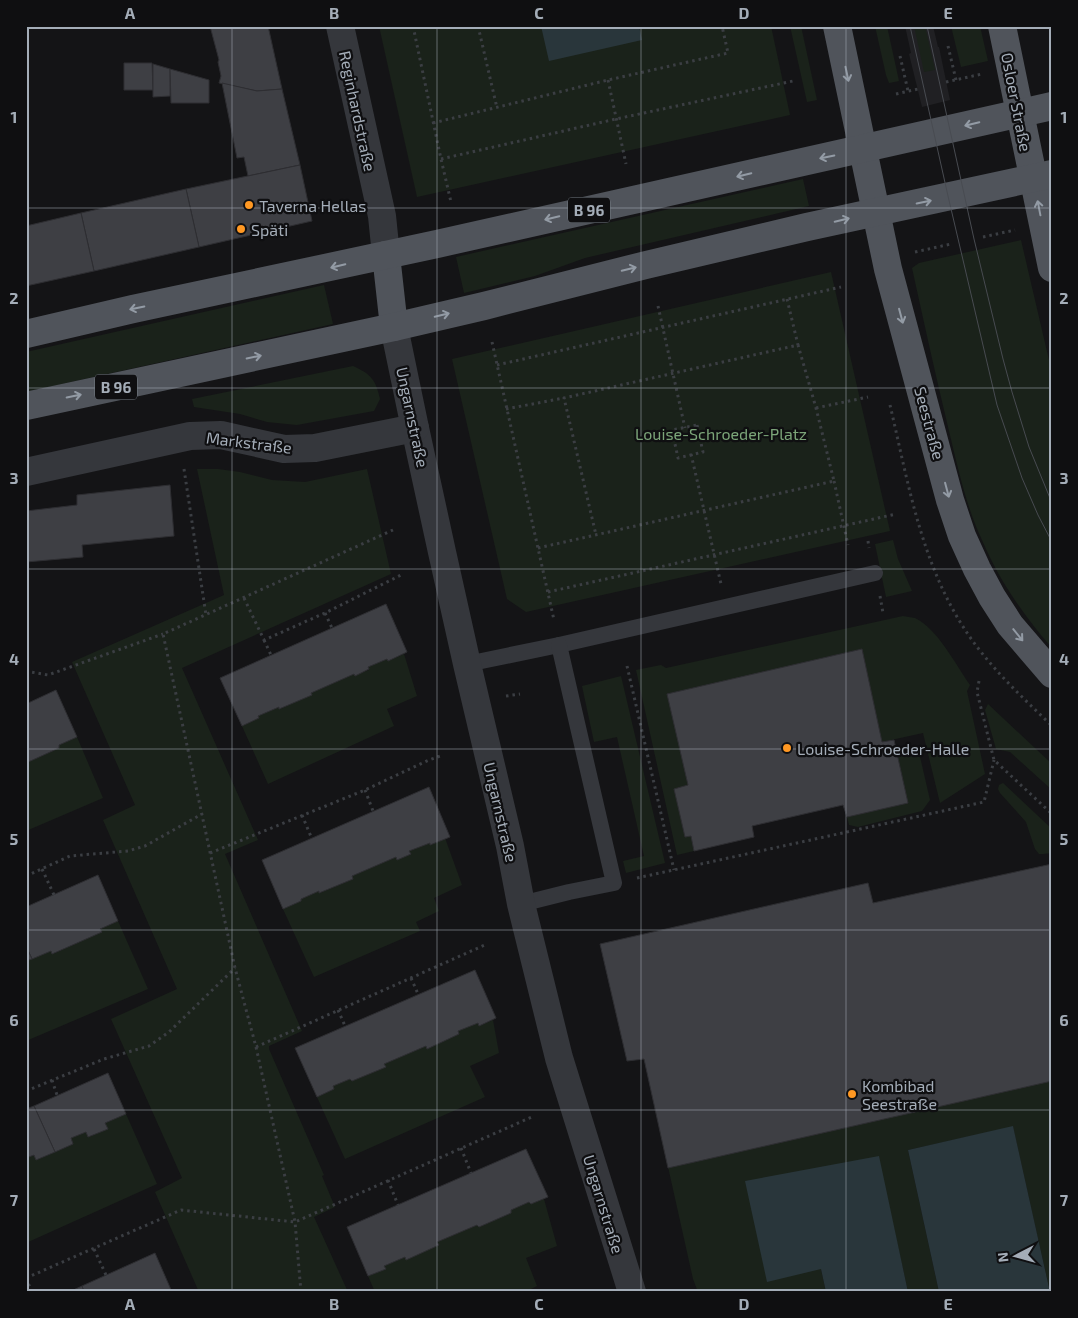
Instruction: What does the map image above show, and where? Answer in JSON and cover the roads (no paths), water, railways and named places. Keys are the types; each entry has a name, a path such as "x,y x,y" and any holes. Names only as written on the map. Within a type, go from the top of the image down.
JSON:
{"main road":[{"path":"837,26 863,149"},
{"name":"Osloer Straße","path":"1002,26 1020,113 1042,176"},
{"name":"B 96","path":"26,334 1052,106"},
{"name":"Seestraße","path":"863,149 888,269 950,500 962,536 992,597 1028,647 1052,674"},
{"name":"B 96","path":"26,406 484,306 655,263 1042,176"},
{"path":"1042,176 1052,268"},
{"path":"386,255 394,326"}],"street":[{"name":"Reginhardstraße","path":"340,26 382,216 386,255"},
{"name":"Ungarnstraße","path":"394,326 467,664 510,846 521,904 559,1058 632,1292"},
{"name":"Markstraße","path":"26,472 190,436 221,435 284,449 315,448 415,428"}],"lane":[{"path":"467,664 875,573"},
{"path":"521,904 614,883 559,645"}],"tram line":[{"path":"910,26 997,405 1022,478 1052,542"},
{"path":"927,26 974,239 1003,359 1029,447 1052,503"}],"place":[{"name":"Taverna Hellas","path":"249,205"},
{"name":"Späti","path":"241,229"},
{"name":"Louise-Schroeder-Halle","path":"787,748"},
{"name":"Kombibad Seestraße","path":"852,1094"}],"park label":[{"name":"Louise-Schroeder-Platz","path":"721,433"}]}
